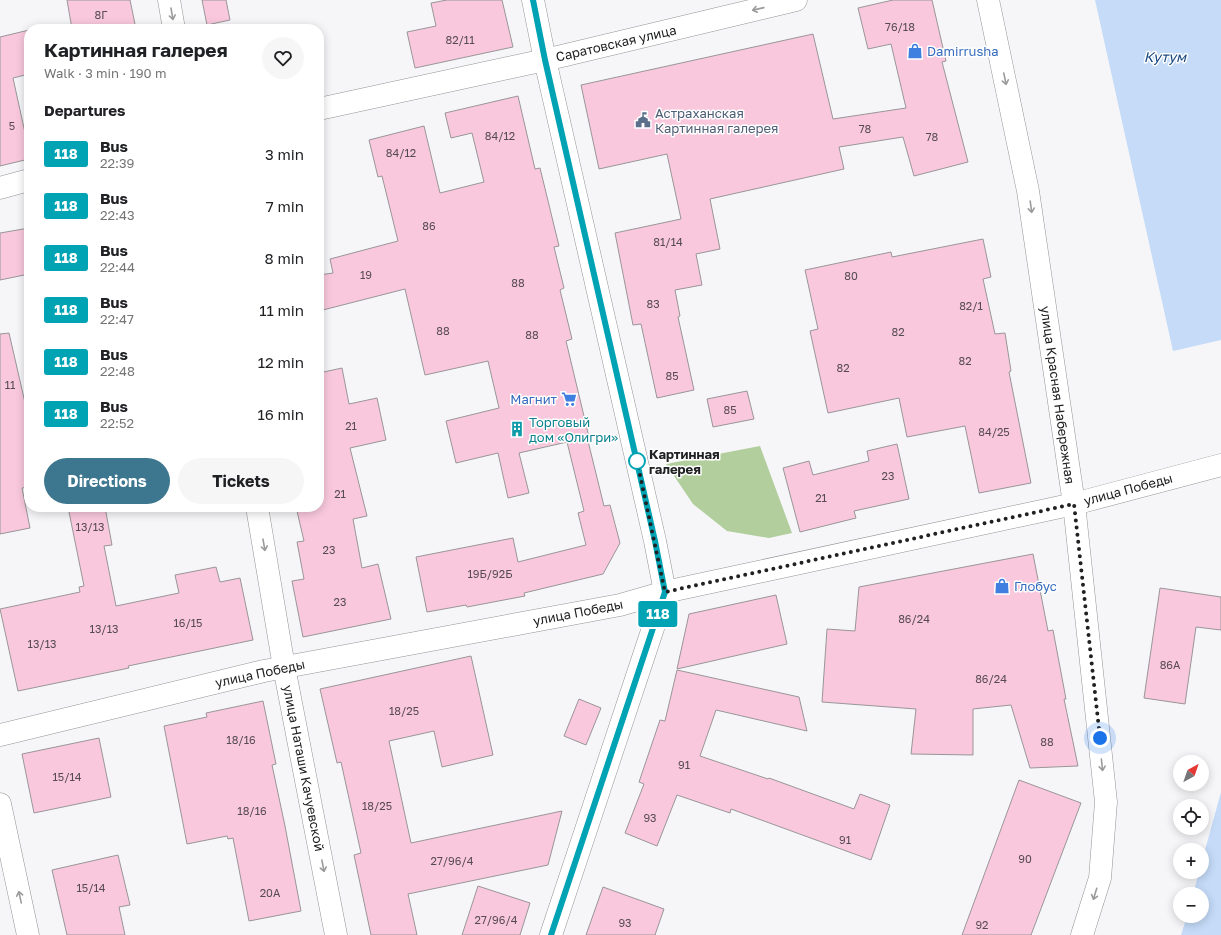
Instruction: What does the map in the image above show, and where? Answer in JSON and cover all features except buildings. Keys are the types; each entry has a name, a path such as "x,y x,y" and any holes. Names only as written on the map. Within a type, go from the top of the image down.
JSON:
{"main road":[{"path":"169,0 173,24"},
{"path":"533,0 545,60 655,541 665,592 551,935"},
{"name":"Саратовская улица","path":"324,108 545,60 796,0"},
{"name":"улица Красная Набережная","path":"988,0 1028,191 1074,504 1106,802 1100,878 1082,935"},
{"path":"0,188 24,181"},
{"name":"улица Победы","path":"0,735 254,673 620,605 665,592 1074,504 1211,467"},
{"name":"улица Наташи Качуевской","path":"258,512 284,667 336,935"},
{"path":"0,804 28,935"}],"green space":[{"path":"760,446 792,533 769,538 727,531 693,504 666,464"}],"water":[{"name":"Кутум","path":"1095,0 1221,0 1221,340 1173,351"},
{"path":"1221,792 1221,935 1181,935 1185,923 1209,923 1209,887 1195,887 1197,879 1209,879 1209,843 1207,843"}],"bus line":[{"name":"118","path":"533,0 545,60 655,541 665,592 551,935"}],"place":[{"name":"Damirrusha","path":"915,51"},
{"name":"Астраханская Картинная галерея","path":"643,120"},
{"name":"Магнит","path":"569,399"},
{"name":"Торговый дом «Олигри»","path":"517,429"},
{"name":"Картинная галерея","path":"637,461"},
{"name":"Глобус","path":"1002,586"}],"route":[{"path":"637,461 665,592 1074,504 1100,738"}]}
